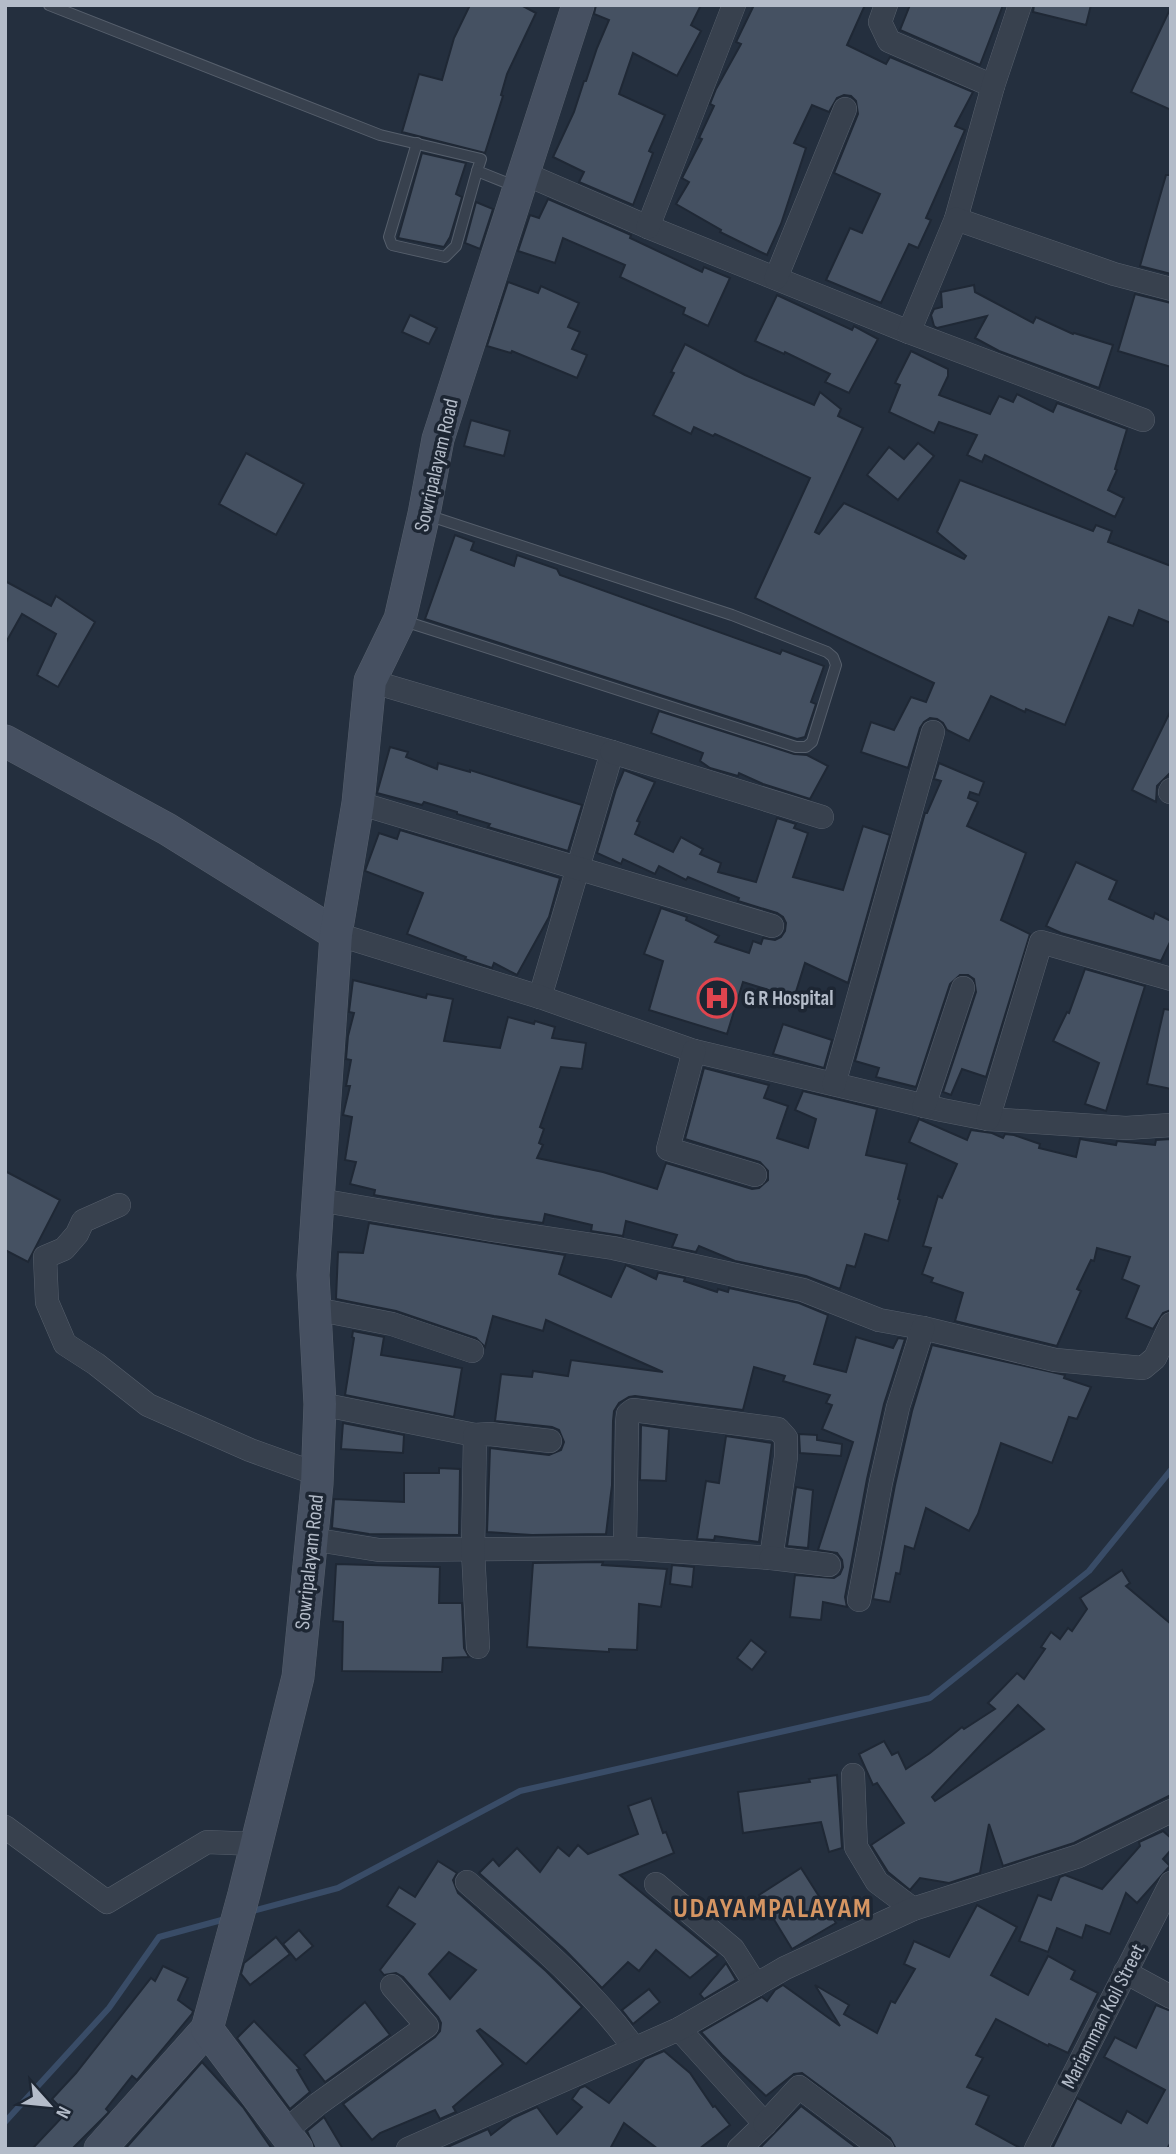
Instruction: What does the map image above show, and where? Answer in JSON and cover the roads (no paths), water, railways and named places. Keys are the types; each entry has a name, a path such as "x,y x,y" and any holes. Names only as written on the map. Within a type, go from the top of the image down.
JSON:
{"street":[{"name":"Sowripalayam Road","path":"207,2029 298,1677 317,1474 320,1404 313,1275 336,934 358,803 370,681 400,620 438,439 578,5"},
{"path":"648,227 734,5"},
{"path":"886,5 880,22 889,41 993,86"},
{"path":"909,332 956,219 993,86 1020,5"},
{"path":"776,278 845,109"},
{"path":"521,180 648,227 909,332 1143,420"},
{"path":"956,219 1114,274 1171,289"},
{"path":"370,681 822,817"},
{"path":"834,1084 933,732"},
{"path":"5,741 167,829 336,934 540,997 694,1051 924,1106 988,1119 1126,1128 1171,1125"},
{"path":"540,997 612,752"},
{"path":"358,803 772,926"},
{"path":"988,1119 1041,942 1171,979"},
{"path":"924,1106 963,988"},
{"path":"694,1051 668,1149 755,1175"},
{"path":"319,1200 613,1248 803,1290 879,1320 1055,1360 1143,1368 1155,1358 1171,1324"},
{"path":"119,1205 83,1221 77,1234 64,1249 45,1257 47,1302 65,1344 96,1364 148,1405 250,1450 317,1474"},
{"path":"315,1308 392,1324 472,1351"},
{"path":"859,1600 892,1432 923,1328"},
{"path":"320,1404 475,1435 490,1434 550,1441"},
{"path":"625,1548 627,1423 628,1414 633,1410 778,1429 786,1438 786,1457 771,1558"},
{"path":"475,1435 473,1551 478,1647"},
{"path":"311,1539 379,1550 625,1548 771,1558 829,1565"},
{"path":"853,1775 856,1847 877,1882 913,1909"},
{"path":"408,2149 679,2029 785,1968 913,1909 1079,1856 1171,1811"},
{"path":"5,1827 107,1902 207,1842 256,1844"},
{"path":"467,1882 551,1957 620,2028 634,2048"},
{"name":"Mariamman Koil Street","path":"1036,2149 1171,1883"},
{"path":"656,1884 733,1949 756,1985"},
{"path":"1125,1972 1171,1997"},
{"path":"100,2149 207,2029 291,2140 318,2104 427,2026 392,1986"},
{"path":"679,2029 765,2124"},
{"path":"739,2149 799,2087 883,2149"}],"lane":[{"path":"49,5 380,135 417,143 481,159 456,246 445,257 392,245 389,237 417,143"},
{"path":"477,172 521,180"},
{"path":"400,620 796,747 806,747 812,742 836,665 827,652 732,615 424,514"}],"waterway":[{"path":"249,1912 338,1888 520,1791 930,1698 1089,1571 1171,1470"},
{"path":"5,2122 109,2008 159,1937 229,1918"}],"place":[{"name":"G R Hospital","path":"717,998"}],"district":[{"name":"UDAYAMPALAYAM","path":"773,1907"}]}
